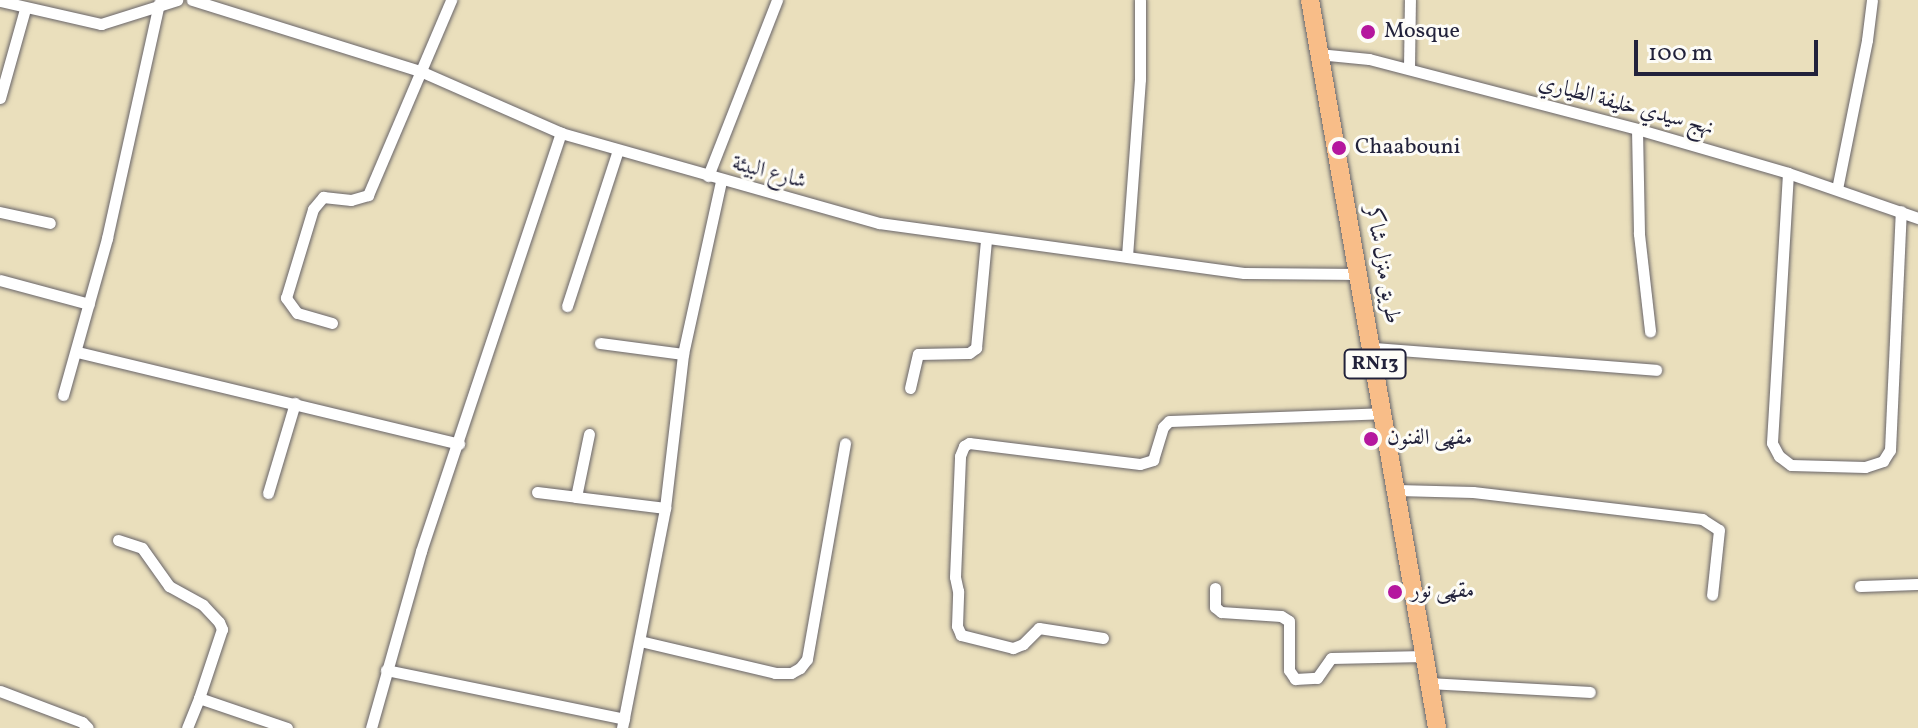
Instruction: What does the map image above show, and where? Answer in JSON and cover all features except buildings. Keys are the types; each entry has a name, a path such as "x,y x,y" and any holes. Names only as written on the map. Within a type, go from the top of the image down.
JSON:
{"main road":[{"name":"طريق منزل شاكر","path":"1310,0 1437,728"}],"street":[{"path":"0,1 101,24 120,21 156,3 177,0"},
{"name":"شارع البيئة","path":"192,0 420,71 561,133 721,181 879,223 1244,273 1360,274"},
{"path":"332,323 297,313 286,298 313,209 323,197 351,200 368,195 451,0"},
{"path":"708,176 777,0"},
{"path":"1127,256 1140,79 1140,0"},
{"path":"1409,68 1410,0"},
{"path":"1837,189 1872,0"},
{"path":"63,395 107,238 156,3"},
{"path":"0,98 25,9"},
{"name":"نهج سيدي خليفة الطياري","path":"1318,54 1369,59 1409,68 1637,129 1788,173 1918,218"},
{"path":"1637,129 1639,234 1650,331"},
{"path":"371,728 421,551 561,133"},
{"path":"567,306 618,150"},
{"path":"1788,173 1772,443 1779,456 1791,465 1865,467 1883,461 1890,450 1901,211"},
{"path":"386,670 623,724 665,508 683,354 721,181"},
{"path":"0,212 50,223"},
{"path":"910,388 918,354 969,353 976,348 986,240"},
{"path":"0,280 89,304"},
{"path":"600,343 683,354"},
{"path":"1373,348 1656,370"},
{"path":"77,352 459,444"},
{"path":"268,493 295,403"},
{"path":"1103,638 1039,628 1023,644 1013,648 961,635 957,626 958,591 955,577 960,456 964,446 969,443 1140,464 1153,460 1163,427 1169,421 1383,413"},
{"path":"576,497 589,434"},
{"path":"640,641 775,673 791,673 800,668 807,659 845,443"},
{"path":"1397,490 1473,492 1702,519 1719,530 1712,595"},
{"path":"537,492 665,508"},
{"path":"118,540 142,548 169,586 203,605 222,629 187,728"},
{"path":"1860,586 1918,584"},
{"path":"1215,588 1215,607 1221,612 1281,616 1290,623 1289,670 1295,679 1317,678 1331,658 1425,656"},
{"path":"1429,683 1590,692"},
{"path":"0,691 82,722 88,728"},
{"path":"199,698 287,728"}],"place":[{"name":"Mosque","path":"1368,32"},
{"name":"Chaabouni","path":"1339,148"},
{"name":"مقهى الفنون","path":"1371,439"},
{"name":"مقهى نور","path":"1395,592"}]}
